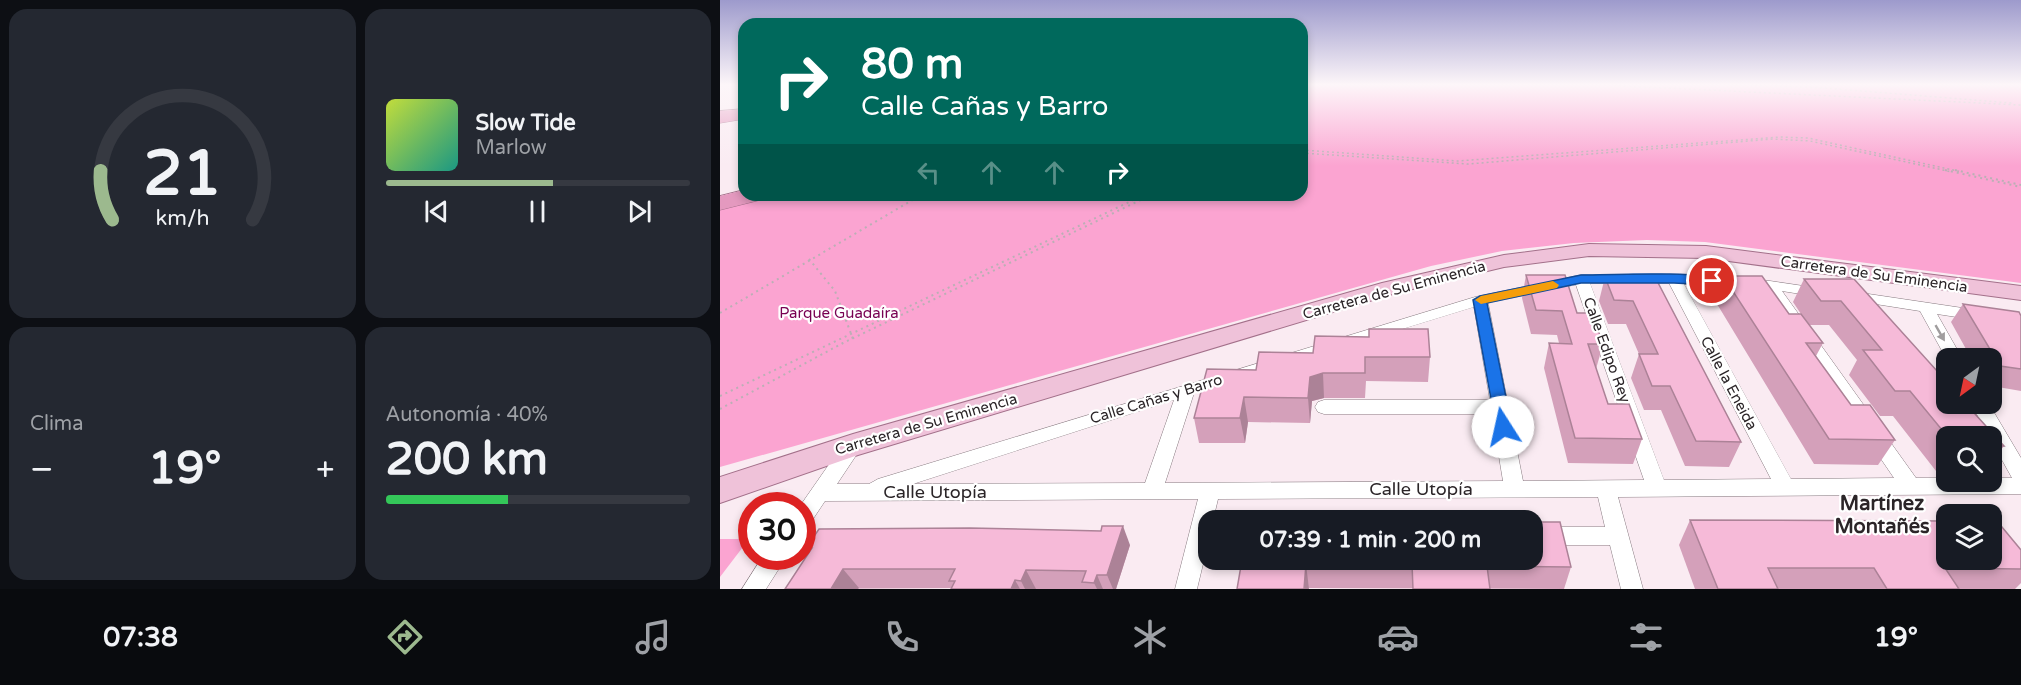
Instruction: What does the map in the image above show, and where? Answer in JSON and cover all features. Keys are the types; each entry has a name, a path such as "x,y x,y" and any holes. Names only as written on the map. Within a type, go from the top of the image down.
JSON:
{"highway":[{"path":"720,203 738,198"}],"main road":[{"path":"720,197 738,193"},
{"name":"Carretera de Su Eminencia","path":"720,483 1390,288 1504,261 1589,250 1706,252 2021,293"},
{"name":"Carretera de Su Eminencia","path":"720,490 784,466"}],"street":[{"name":"Calle Cañas y Barro","path":"862,492 1187,388 1480,300 1581,279 1674,279 1770,285 1990,316"},
{"name":"Calle Edipo Rey","path":"1581,279 1657,488"},
{"name":"Calle la Eneida","path":"1674,279 1785,488"},
{"path":"1770,285 1911,487"},
{"path":"1480,300 1515,489"},
{"path":"1925,307 1948,348"},
{"path":"1152,491 1187,388"},
{"path":"1324,407 1500,407"},
{"path":"1986,414 2021,476"},
{"path":"816,500 853,444"},
{"name":"Calle Utopía","path":"821,493 2021,486"},
{"path":"1606,488 1632,589"},
{"path":"1208,510 1210,490"},
{"path":"1543,536 1618,536"},
{"path":"1185,589 1198,554"},
{"path":"753,589 766,570"}],"path":[{"path":"1308,151 1468,164 1790,140 1810,141 2021,186"},
{"path":"720,313 910,201"},
{"path":"720,396 1131,201"},
{"path":"720,409 853,339 1139,201"},
{"path":"809,259 835,291 853,339"}],"green space":[{"name":"Parque Guadaíra","path":"1308,111 2021,111 2021,283 1705,242 1647,240 1574,243 1502,251 1431,266 720,467 720,207 746,201 1308,201"},
{"path":"720,539 738,539 738,553 720,577"}],"building":[{"path":"1526,275 1565,275 1577,313 1592,313 1603,344 1588,344 1608,404 1629,404 1642,439 1575,438 1549,343 1572,344 1562,311 1536,310"},
{"path":"1723,276 1762,276 1789,314 1801,314 1823,343 1806,343 1851,405 1870,405 1895,440 1829,439"},
{"path":"1605,277 1655,277 1741,442 1696,441 1670,386 1652,386 1639,354 1658,354 1633,301 1614,300"},
{"path":"1804,279 1854,279 1936,370 1936,414 1975,414 1986,426 1939,426 1910,391 1895,391 1863,350 1882,350 1841,301 1821,301"},
{"path":"1963,304 2019,312 2021,316 2021,369 2002,366 2002,348 1989,348"},
{"path":"1369,329 1428,329 1430,357 1365,357 1365,373 1323,373 1310,377 1308,398 1244,397 1240,418 1194,418 1207,369 1256,370 1259,352 1313,353 1315,336 1369,337"},
{"path":"1690,520 1936,521 1936,570 1946,570 1959,589 1887,589 1874,568 1768,568 1778,589 1718,589"},
{"path":"1543,522 1560,522 1571,567 1543,567"},
{"path":"1102,526 1123,526 1107,575 1097,575 1094,583 1082,582 1086,571 1026,570 1021,581 1015,580 1011,589 951,589 955,581 949,581 955,569 843,569 831,589 785,589 798,570 816,570 816,533 819,529 970,528 1101,531"},
{"path":"2002,527 2021,550 2021,569 2002,569"},
{"path":"1240,570 1306,570 1304,589 1237,589"},
{"path":"1412,570 1488,570 1490,589 1413,589"}],"slow traffic":[{"path":"1481,300 1553,285"}],"district":[{"name":"Martínez Montañés","path":"1882,514"}],"route":[{"path":"1503,427 1480,300 1581,279 1712,281"}]}
